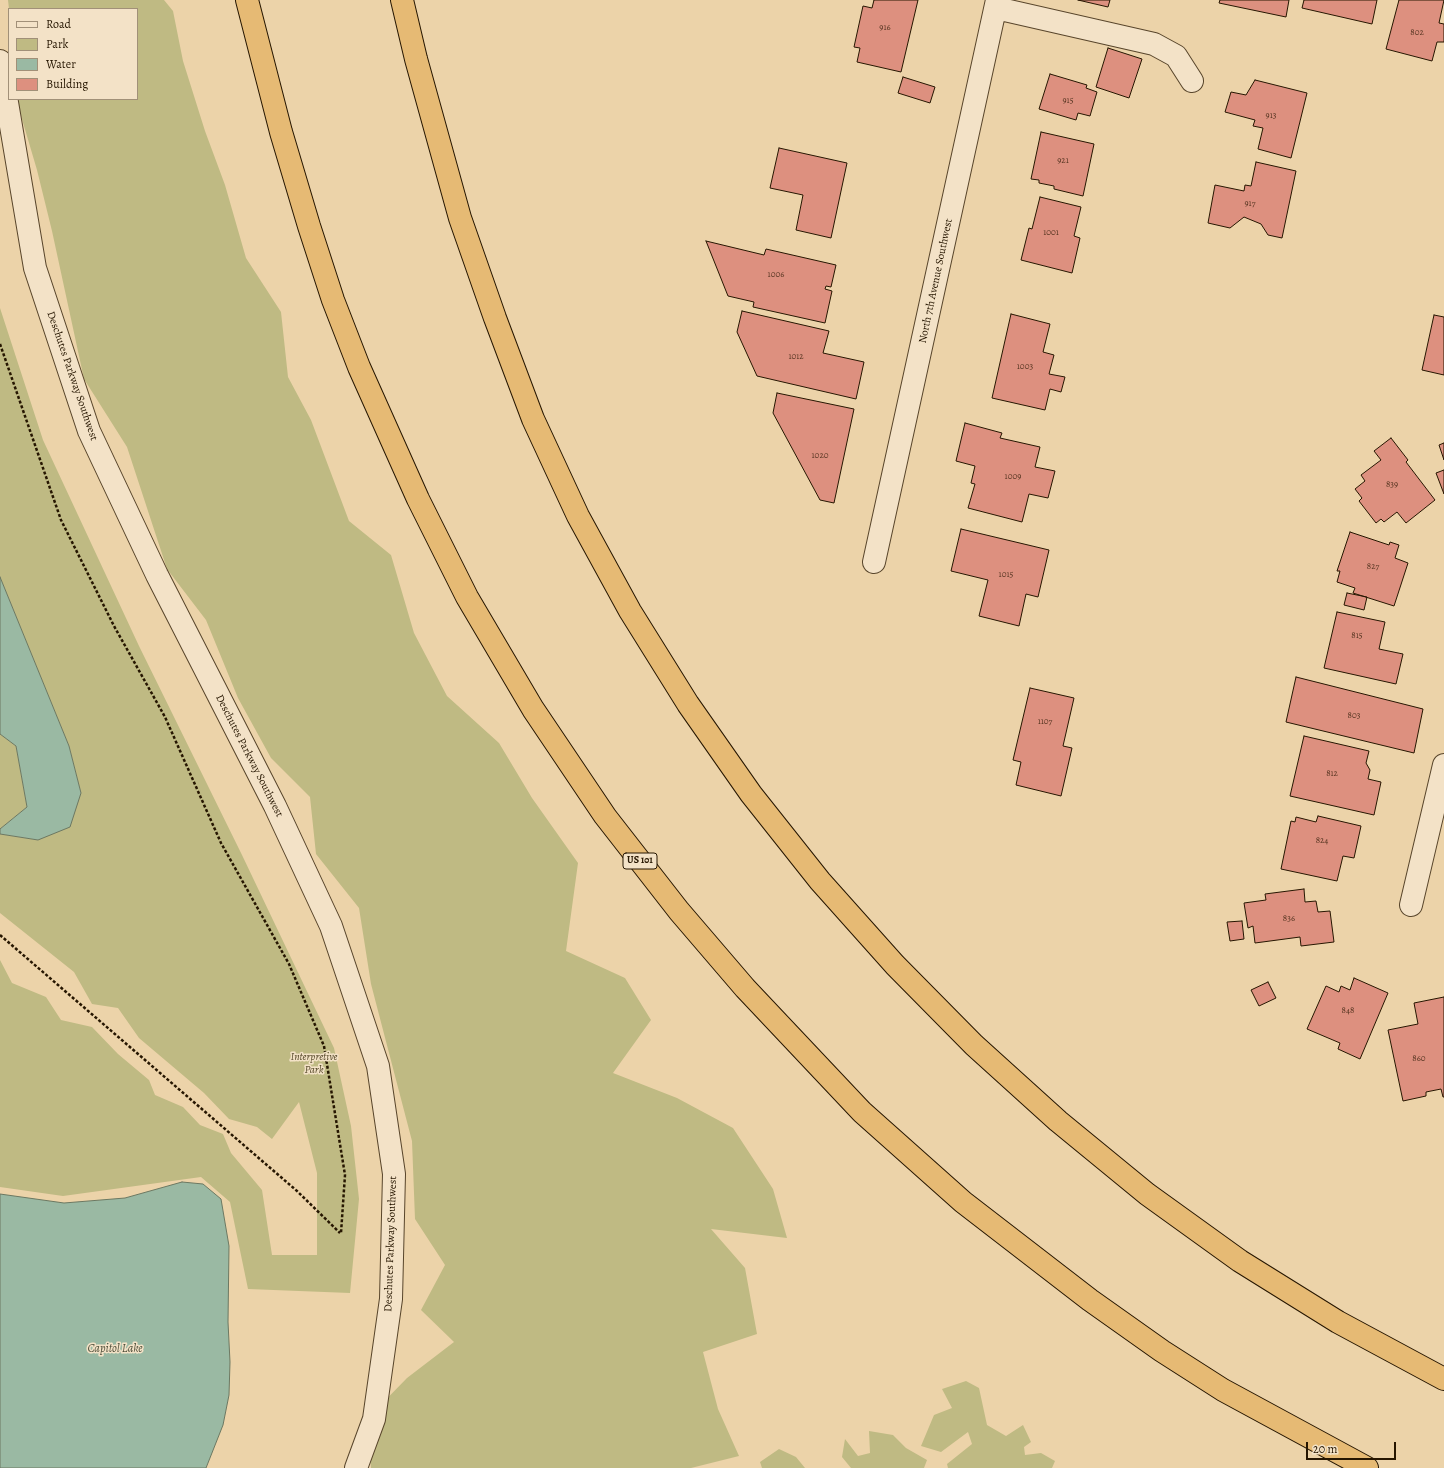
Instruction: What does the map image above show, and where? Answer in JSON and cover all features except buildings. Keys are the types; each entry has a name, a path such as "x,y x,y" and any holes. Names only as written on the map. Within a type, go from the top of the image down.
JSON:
{"highway":[{"name":"US 101","path":"246,0 281,132 309,226 333,300 362,374 418,500 467,597 533,709 605,816 679,911 750,994 862,1112 963,1202 1090,1300 1162,1351 1223,1390 1367,1468"},
{"path":"402,0 416,59 460,218 495,318 533,419 578,516 630,611 688,704 752,794 820,881 894,965 974,1045 1058,1122 1147,1194 1240,1261 1338,1322 1444,1380"}],"street":[{"path":"996,4 1154,44 1176,56 1192,81"},
{"name":"North 7th Avenue Southwest","path":"874,562 996,4"},
{"name":"Deschutes Parkway Southwest","path":"0,61 35,268 89,431 158,575 275,806 332,926 378,1066 394,1174 392,1300 374,1419 356,1468"},
{"path":"1411,904 1444,765"}],"path":[{"path":"0,344 61,520 114,626 165,717 221,843 289,964 324,1046 344,1175 341,1233 297,1191 0,935"}],"green space":[{"path":"8,0 164,0 173,11 183,61 205,131 225,185 246,258 281,312 288,377 311,420 349,521 391,555 414,633 447,696 499,743 532,798 578,863 566,951 625,978 651,1020 613,1073 677,1098 733,1128 773,1189 787,1238 711,1229 745,1268 757,1334 703,1352 718,1409 739,1456 691,1468 371,1468 367,1419 407,1378 454,1342 421,1310 445,1265 415,1219 412,1141 371,984 359,908 316,854 310,797 271,758 238,698 206,620 167,569 127,447 84,379 52,231 37,170 19,109 19,100 138,100 138,8 9,8"},
{"name":"Interpretive Park","path":"0,308 43,440 139,646 242,855 334,1048 351,1126 359,1199 350,1293 248,1289 230,1202 201,1177 63,1196 0,1187 0,960 12,983 46,997 61,1020 92,1027 118,1054 149,1080 155,1095 183,1107 200,1125 223,1134 231,1153 262,1190 272,1255 317,1255 317,1173 299,1102 272,1139 257,1127 229,1119 204,1093 139,1038 118,1008 92,1004 74,972 0,913 0,834 38,840 81,793 69,746 0,577"},
{"path":"0,734 16,746 27,807 0,829"},
{"path":"966,1381 979,1388 987,1425 1006,1436 1023,1425 1031,1442 1024,1447 1025,1455 1041,1453 1055,1461 1052,1468 948,1468 947,1464 972,1444 968,1432 941,1452 921,1446 934,1415 952,1408 942,1389"},
{"path":"869,1431 893,1435 906,1448 927,1460 924,1468 851,1468 842,1457 845,1439 858,1456 870,1453"},
{"path":"779,1449 796,1457 805,1468 762,1468 760,1462"}],"water":[{"path":"0,577 69,746 81,793 70,827 38,840 0,834 0,829 27,807 16,746 0,734"},
{"name":"Capitol Lake","path":"182,1182 203,1184 221,1199 229,1246 229,1395 223,1425 206,1468 0,1468 0,1194 64,1203 125,1198"}]}
